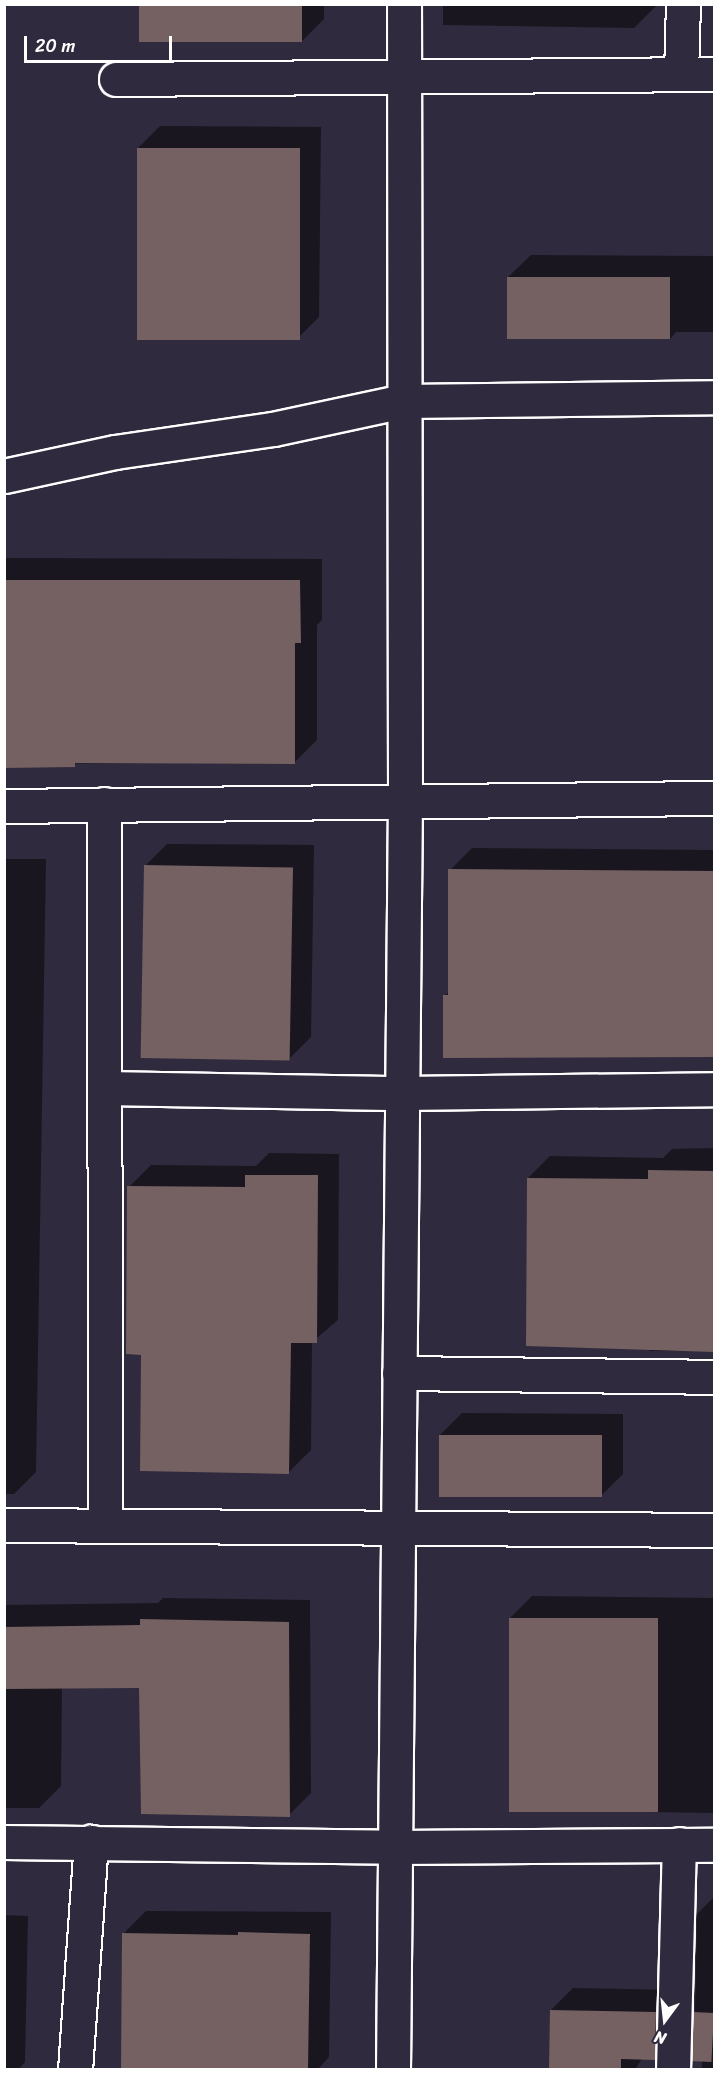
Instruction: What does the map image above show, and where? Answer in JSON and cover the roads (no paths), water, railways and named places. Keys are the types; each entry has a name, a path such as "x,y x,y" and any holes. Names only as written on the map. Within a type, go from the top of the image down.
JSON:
{"street":[{"path":"393,2070 405,801 406,76 404,4"},
{"path":"681,74 683,4"},
{"path":"116,79 714,74"},
{"path":"4,476 115,452 273,429 404,401 714,398"},
{"path":"4,806 714,798"},
{"path":"104,804 105,1526"},
{"path":"104,1088 403,1093 714,1089"},
{"path":"399,1373 714,1377"},
{"path":"4,1525 397,1531 714,1530"},
{"path":"4,1842 395,1847 714,1845"},
{"path":"75,2070 91,1842"},
{"path":"673,2070 679,1844"}]}
